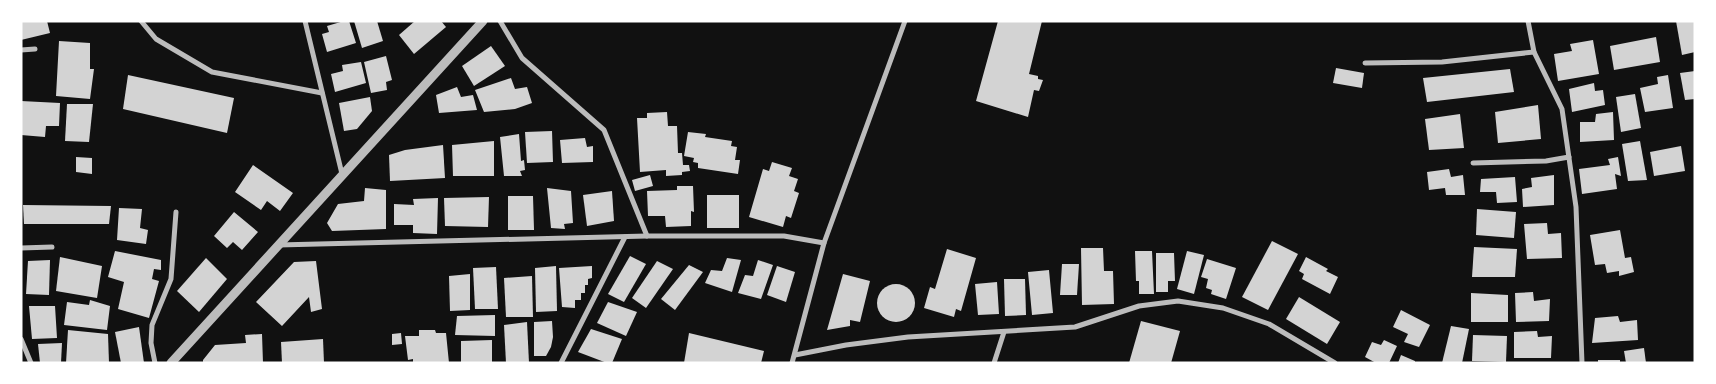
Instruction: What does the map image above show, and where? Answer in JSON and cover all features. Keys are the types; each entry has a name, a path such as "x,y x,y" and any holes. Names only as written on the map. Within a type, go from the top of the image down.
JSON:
{"street":[{"path":"140,21 156,39 212,72 322,93"},
{"path":"305,21 342,174"},
{"path":"171,363 483,21"},
{"path":"500,21 522,58 604,130 647,236"},
{"path":"792,363 824,243 905,21"},
{"path":"1528,21 1534,52 1562,109 1576,207 1582,363"},
{"path":"21,50 35,50"},
{"path":"1365,63 1442,62 1534,52"},
{"path":"1473,163 1546,161 1569,157"},
{"path":"155,363 151,343 152,325 171,279 176,212"},
{"path":"278,245 647,236 784,236 824,243"},
{"path":"561,363 625,237"},
{"path":"21,248 52,247"},
{"path":"795,355 846,345 908,337 1075,327 1139,306 1178,301 1223,308 1269,324 1335,363"},
{"path":"994,363 1004,332"},
{"path":"21,339 31,363"}],"building":[{"path":"21,21 47,21 50,33 21,40"},
{"path":"349,21 356,43 327,52 322,34 329,32 327,26"},
{"path":"354,21 377,21 383,41 362,48"},
{"path":"415,21 441,21 446,27 414,54 399,35"},
{"path":"998,21 1042,21 1029,74 1038,76 1038,79 1043,80 1039,91 1034,90 1028,117 976,101"},
{"path":"1676,21 1695,21 1695,52 1682,55"},
{"path":"1656,37 1660,62 1614,70 1610,46"},
{"path":"1593,40 1599,74 1558,81 1554,54 1572,51 1570,44"},
{"path":"59,41 90,43 90,69 94,69 90,99 56,96"},
{"path":"491,46 505,66 474,86 462,66"},
{"path":"386,56 392,80 386,82 387,90 371,93 364,62"},
{"path":"361,62 366,83 335,92 331,74 343,71 342,65"},
{"path":"1336,68 1364,73 1362,88 1333,83"},
{"path":"1510,69 1514,92 1427,102 1423,78"},
{"path":"1695,71 1695,99 1685,100 1680,73"},
{"path":"128,75 234,98 227,133 123,109"},
{"path":"1668,75 1673,108 1645,112 1640,88 1658,84 1657,77"},
{"path":"511,78 515,89 527,87 532,103 515,109 484,112 475,90"},
{"path":"1594,83 1595,91 1603,90 1605,105 1572,112 1569,89"},
{"path":"457,87 461,97 473,95 477,110 439,113 436,95"},
{"path":"1635,94 1641,128 1621,132 1616,97"},
{"path":"370,97 372,111 357,129 344,131 339,103"},
{"path":"21,101 60,103 59,126 46,126 45,137 21,135"},
{"path":"67,104 93,104 89,142 65,141"},
{"path":"1538,105 1541,139 1498,143 1495,112"},
{"path":"667,112 668,126 677,126 678,153 682,153 683,165 689,165 690,171 682,172 682,175 666,176 666,170 640,172 637,118 647,118 647,113"},
{"path":"1613,112 1614,140 1580,142 1580,122 1595,122 1596,114"},
{"path":"1460,114 1464,148 1429,150 1425,119"},
{"path":"552,131 553,162 527,163 525,132"},
{"path":"688,132 706,134 705,137 732,141 731,146 737,147 735,160 740,160 738,174 698,168 698,163 693,162 694,158 684,156"},
{"path":"519,134 521,161 524,160 525,170 520,171 522,176 504,176 500,137"},
{"path":"585,138 587,147 593,146 593,162 562,163 560,140"},
{"path":"494,141 494,176 453,176 452,145"},
{"path":"1640,141 1647,180 1628,181 1622,144"},
{"path":"443,145 445,178 390,181 389,155 405,150"},
{"path":"1681,146 1685,171 1654,176 1650,152"},
{"path":"76,157 92,158 92,174 76,172"},
{"path":"1618,157 1621,176 1615,174 1617,189 1582,194 1579,169 1610,165 1608,159"},
{"path":"772,162 792,168 789,176 798,179 794,191 799,193 791,218 786,216 783,227 749,217 763,169 769,171"},
{"path":"253,165 293,193 280,211 267,201 261,210 235,192"},
{"path":"1449,169 1451,177 1463,175 1465,195 1446,195 1445,188 1429,190 1427,172"},
{"path":"650,175 653,186 635,191 632,180"},
{"path":"1554,175 1554,205 1523,207 1522,189 1532,187 1531,178"},
{"path":"1515,177 1517,202 1497,203 1496,192 1480,192 1481,179"},
{"path":"677,186 693,186 694,212 691,211 691,226 666,227 665,216 648,216 647,191 677,190"},
{"path":"365,188 386,190 386,229 332,231 327,223 338,204 364,201"},
{"path":"547,188 571,191 573,223 564,224 565,229 551,228"},
{"path":"612,191 614,221 587,226 583,195"},
{"path":"707,195 739,195 739,228 707,228"},
{"path":"508,196 533,196 534,230 508,230"},
{"path":"489,197 488,227 445,226 444,198"},
{"path":"438,198 437,234 413,233 413,225 394,225 394,204 414,205 413,199"},
{"path":"23,205 111,206 109,224 24,224"},
{"path":"119,208 142,209 140,228 148,230 146,244 117,240"},
{"path":"1477,209 1516,212 1514,238 1476,235"},
{"path":"234,212 258,232 242,250 233,242 227,248 214,236"},
{"path":"1547,223 1548,234 1561,233 1562,258 1527,259 1524,224"},
{"path":"1620,230 1625,258 1631,257 1634,272 1619,276 1619,271 1607,273 1605,264 1595,265 1590,235"},
{"path":"1272,241 1298,254 1268,310 1242,297"},
{"path":"1474,247 1517,249 1515,277 1472,277"},
{"path":"1081,248 1103,248 1104,271 1113,271 1114,304 1082,305"},
{"path":"947,249 976,258 961,311 956,309 954,317 924,308 930,287 935,289"},
{"path":"115,251 161,260 161,270 154,269 152,279 159,281 149,318 118,309 124,282 108,277"},
{"path":"1135,251 1152,251 1154,294 1139,294 1139,281 1136,281"},
{"path":"1187,251 1204,255 1194,294 1177,289"},
{"path":"1156,253 1174,253 1175,281 1168,281 1168,292 1156,292"},
{"path":"630,256 646,264 624,302 608,294"},
{"path":"60,257 102,266 97,298 56,291"},
{"path":"1306,257 1338,277 1330,294 1302,279 1304,274 1299,271"},
{"path":"206,258 227,279 199,312 177,291"},
{"path":"727,258 741,260 732,292 705,283 711,270 722,271"},
{"path":"1207,259 1236,268 1226,299 1211,294 1212,290 1206,288 1208,279 1201,277"},
{"path":"50,260 49,295 26,294 28,261"},
{"path":"758,260 773,265 761,299 738,293 745,275 753,276"},
{"path":"316,261 322,309 311,312 309,297 282,326 256,302 294,262"},
{"path":"657,261 673,269 646,308 632,298"},
{"path":"1062,264 1079,264 1077,295 1060,295"},
{"path":"689,265 703,272 675,310 661,299"},
{"path":"556,266 557,311 536,312 535,268"},
{"path":"592,266 592,278 588,279 588,285 585,285 585,293 581,293 581,300 575,300 575,308 562,307 559,268"},
{"path":"777,266 795,272 786,302 767,295"},
{"path":"496,267 498,309 475,309 473,268"},
{"path":"1049,270 1053,313 1032,315 1028,272"},
{"path":"470,274 470,310 450,311 449,276"},
{"path":"843,274 870,281 860,322 850,320 850,326 827,330"},
{"path":"532,276 533,317 506,317 504,278"},
{"path":"1004,279 1025,279 1026,315 1005,316"},
{"path":"997,282 999,314 978,315 975,284"},
{"path":"896,284 909,290 915,303 909,316 896,322 883,316 877,303 883,290"},
{"path":"1533,292 1534,301 1550,299 1549,321 1516,322 1515,293"},
{"path":"1471,293 1508,295 1508,322 1471,322"},
{"path":"1299,297 1340,322 1327,344 1286,319"},
{"path":"90,300 110,306 107,330 64,325 67,302 89,305"},
{"path":"608,302 637,312 626,336 597,323"},
{"path":"29,306 55,306 57,338 32,339"},
{"path":"1401,310 1430,325 1419,347 1404,342 1408,334 1393,327"},
{"path":"495,315 495,336 455,335 457,316"},
{"path":"1618,316 1620,322 1637,320 1638,340 1592,343 1595,318"},
{"path":"552,321 553,337 551,347 546,356 534,356 534,322"},
{"path":"1141,321 1180,331 1171,363 1129,363"},
{"path":"527,322 529,363 506,363 504,325"},
{"path":"1451,326 1469,329 1462,363 1442,363"},
{"path":"139,327 144,363 121,363 115,332"},
{"path":"591,329 622,339 612,363 607,363 578,352"},
{"path":"68,330 108,334 109,363 66,363"},
{"path":"419,330 435,330 436,333 446,333 449,363 413,363 413,359 408,360 405,336 419,336"},
{"path":"1537,331 1538,337 1552,336 1551,358 1514,358 1514,332"},
{"path":"401,333 402,344 392,345 392,334"},
{"path":"689,333 764,351 761,363 684,363"},
{"path":"262,334 263,363 203,363 203,360 215,345 246,343 245,335"},
{"path":"1473,335 1507,336 1506,362 1472,361"},
{"path":"323,339 324,363 282,363 281,342"},
{"path":"492,340 492,363 461,363 461,341"},
{"path":"1384,340 1397,346 1389,363 1376,363 1365,357 1372,342 1381,345"},
{"path":"62,343 61,363 40,363 38,344"},
{"path":"1644,348 1646,363 1626,363 1624,351"},
{"path":"1401,355 1415,361 1415,363 1398,363"},
{"path":"1598,360 1620,360 1620,363 1598,363"}]}
